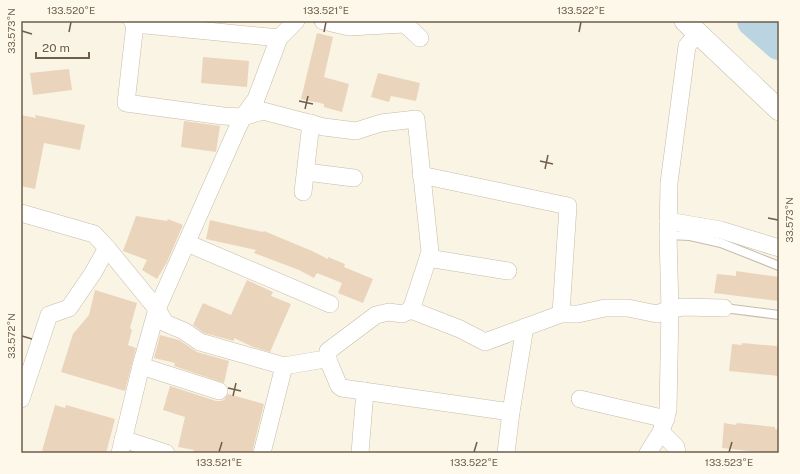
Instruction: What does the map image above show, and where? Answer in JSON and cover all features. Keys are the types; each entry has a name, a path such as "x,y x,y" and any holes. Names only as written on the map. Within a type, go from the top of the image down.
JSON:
{"street":[{"path":"166,453 121,446 141,366 158,309 243,117 256,99 279,38 296,21"},
{"path":"324,21 349,27 405,24 420,38"},
{"path":"279,38 134,23 126,103 223,116 243,117 263,111 312,124 356,131 381,123 416,119 430,252 411,310"},
{"path":"691,27 779,110"},
{"path":"648,453 663,426 668,410 670,309 668,228 669,183 687,46 691,27"},
{"path":"303,192 312,124"},
{"path":"306,172 354,178"},
{"path":"421,175 568,206 561,314"},
{"path":"21,213 94,234 108,248 158,309 165,323 184,331 200,342 284,366 319,360 328,360"},
{"path":"668,228 721,230 779,248"},
{"path":"187,243 330,304"},
{"path":"21,399 49,315 69,308 108,248"},
{"path":"428,258 508,271"},
{"path":"510,412 342,388 339,386 328,360 328,351 376,315 389,312 402,314 411,310 460,329 485,342 561,314 578,314 605,308 628,308 657,314 670,309 683,307 724,308"},
{"path":"506,453 510,412 525,327"},
{"path":"141,366 220,391"},
{"path":"262,453 284,366"},
{"path":"360,453 364,391"},
{"path":"580,399 663,426 676,447 677,453"}],"lane":[{"path":"668,228 690,236 721,244 779,266"},
{"path":"724,308 779,316"}],"building":[{"path":"317,33 333,37 324,77 349,84 342,112 324,107 324,104 301,99"},
{"path":"203,57 249,61 247,87 201,83"},
{"path":"69,69 72,90 33,95 30,73"},
{"path":"378,73 420,83 416,101 391,96 389,102 371,97"},
{"path":"21,115 36,118 35,115 85,125 80,150 44,143 35,189 21,186"},
{"path":"184,121 220,126 216,152 181,147"},
{"path":"136,216 167,221 168,219 183,225 167,262 157,279 142,270 147,260 123,251"},
{"path":"210,220 264,231 328,259 328,257 345,264 344,267 373,279 363,303 338,293 342,283 317,273 314,278 299,270 254,253 256,250 206,239"},
{"path":"736,271 779,277 779,301 714,293 717,274 736,276"},
{"path":"247,280 273,292 271,296 291,304 270,352 253,347 234,338 234,341 204,333 193,325 203,303 231,315"},
{"path":"95,290 137,303 130,328 132,330 128,345 136,348 125,391 61,372 73,334 89,315"},
{"path":"160,335 179,340 197,352 229,361 224,383 174,366 175,363 154,358"},
{"path":"742,343 777,346 779,349 779,376 729,371 732,344 742,345"},
{"path":"170,386 216,401 225,399 228,394 264,404 252,453 193,453 194,450 178,447 185,417 163,410"},
{"path":"55,405 65,408 66,405 115,419 106,453 50,453 42,451"},
{"path":"724,423 775,427 775,429 779,430 779,453 722,448"}],"waterway":[{"path":"753,21 779,44"}]}
